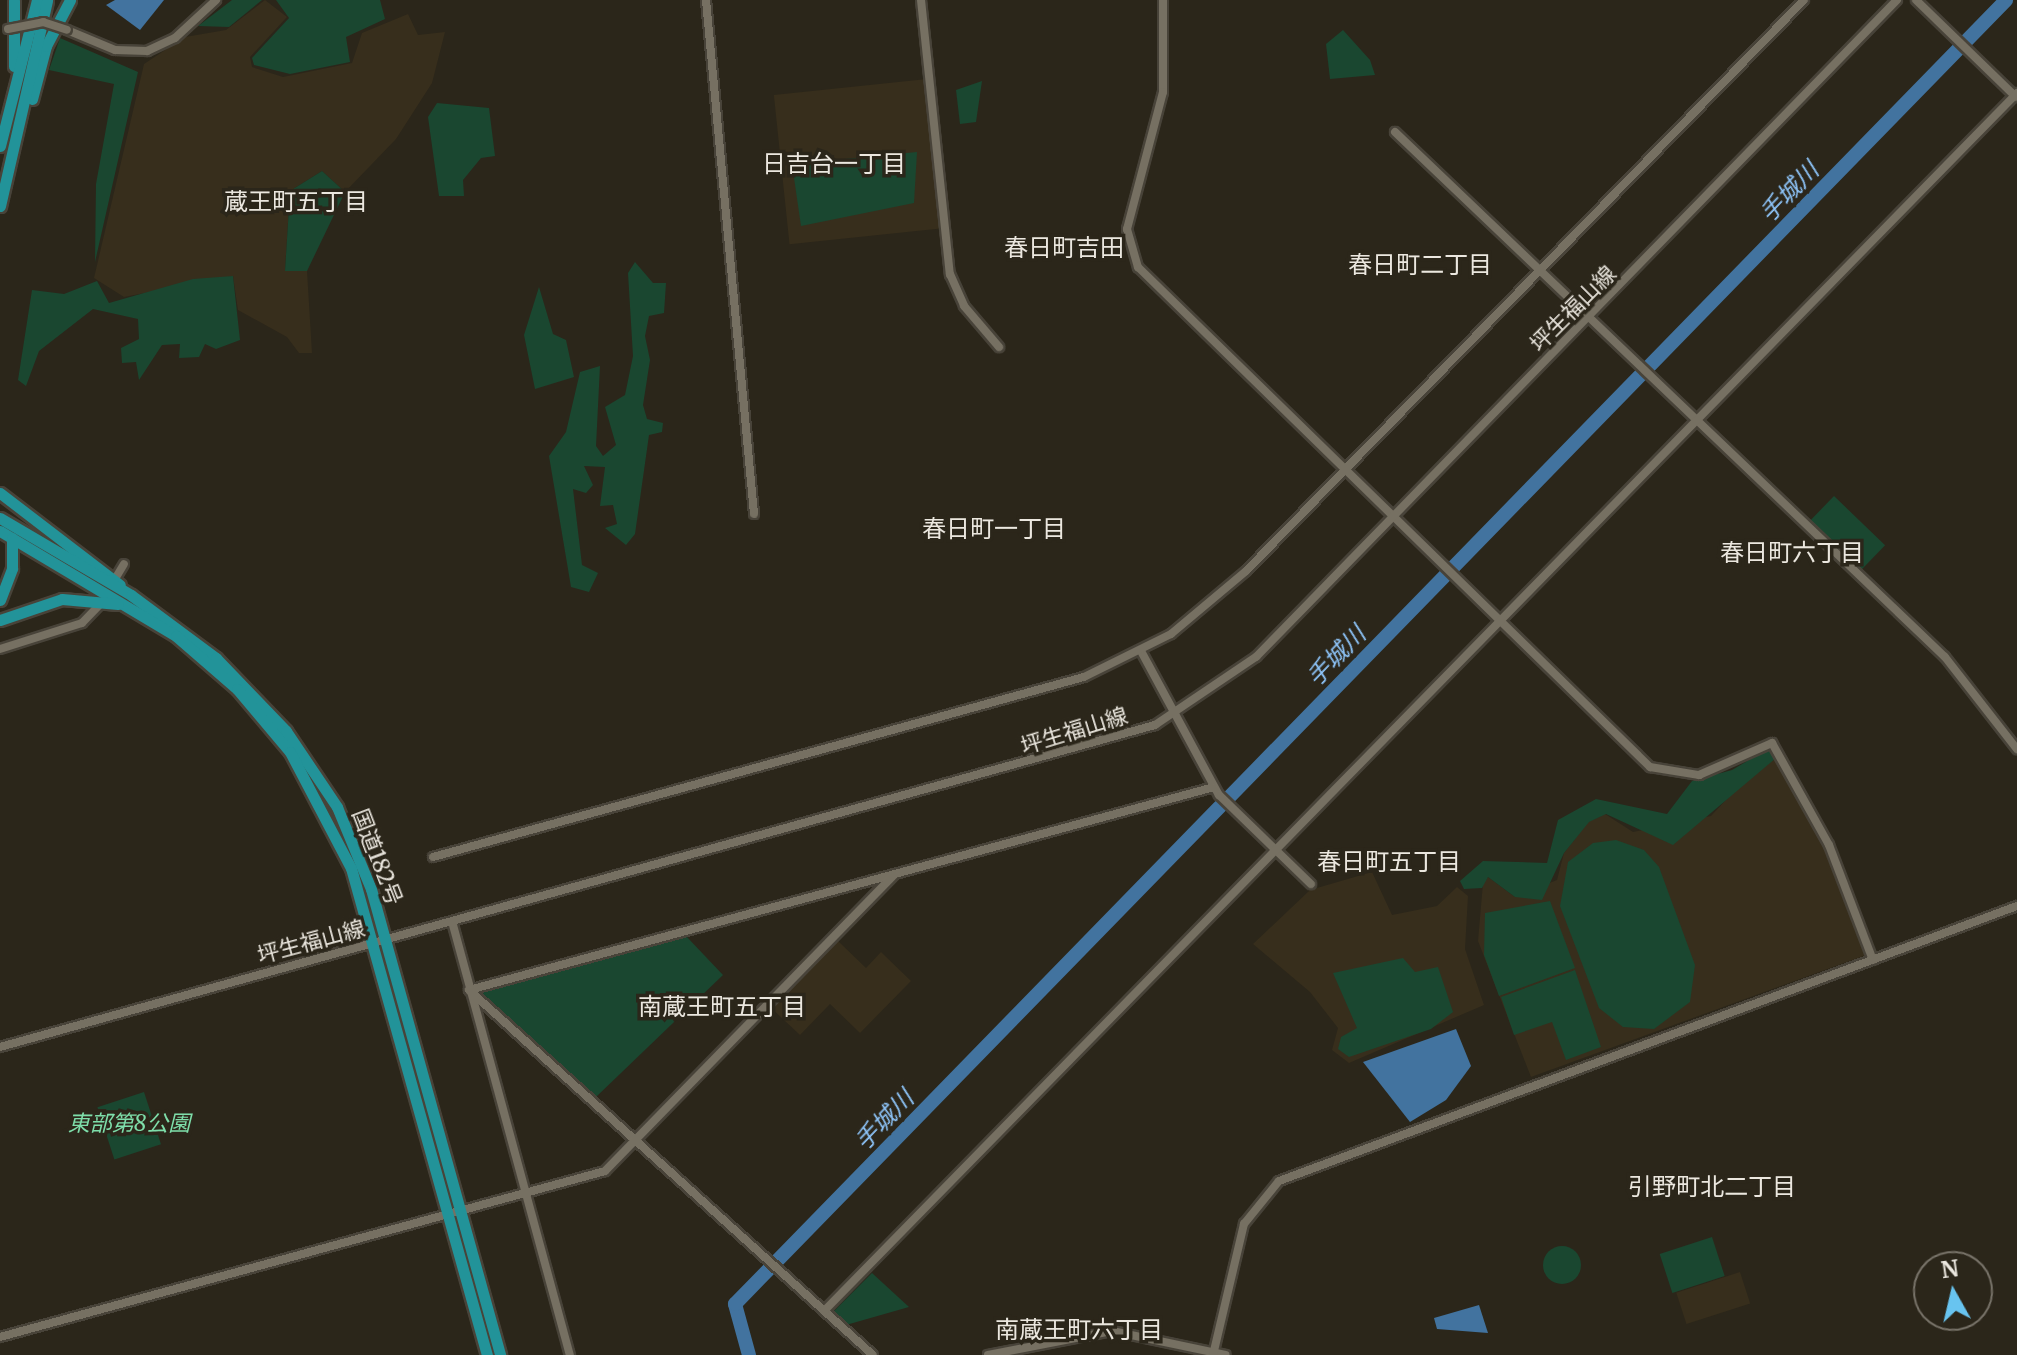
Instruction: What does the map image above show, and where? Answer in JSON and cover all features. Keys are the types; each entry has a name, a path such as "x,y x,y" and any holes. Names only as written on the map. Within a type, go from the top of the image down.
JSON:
{"highway":[{"path":"1,142 17,40 14,0"},
{"path":"1,142 37,0"},
{"path":"0,206 47,0"},
{"path":"15,140 46,46 70,0"},
{"path":"0,493 109,590 126,600"},
{"name":"国道182号","path":"0,518 109,590"},
{"name":"国道182号","path":"0,531 109,590 216,658 297,745 352,839 387,941 487,1355"},
{"path":"0,600 12,568 12,538"},
{"path":"0,620 62,599 109,590"},
{"name":"国道182号","path":"126,600 187,646 279,736 340,843 500,1355"}],"street":[{"path":"4,32 43,22 115,50 147,51 175,38 216,0"},
{"path":"706,0 754,514"},
{"path":"921,0 950,274 971,316 999,347"},
{"path":"1163,0 1163,92 1127,229 1131,252 1149,281 1656,771 1699,775 1772,743 1829,845 1873,960"},
{"path":"433,857 1084,677 1141,651 1207,609 1804,0"},
{"name":"坪生福山線","path":"0,1047 373,944 453,925 1110,741 1174,713 1256,657 1897,0"},
{"path":"824,1311 2016,96 1916,0"},
{"path":"1395,132 1692,423 1945,657 2017,749"},
{"path":"0,649 82,623 109,590 124,564"},
{"path":"1141,651 1214,787 1311,884"},
{"path":"469,990 1214,787"},
{"path":"0,1337 605,1171 894,875"},
{"path":"1213,1354 1244,1224 1279,1181 2017,906"},
{"path":"453,925 570,1355"},
{"path":"469,990 873,1355"},
{"path":"988,1355 1112,1331 1226,1355"}],"shaded area":[{"path":"265,0 287,17 250,57 252,67 283,77 352,63 362,33 408,14 418,35 445,32 432,83 396,139 345,192 322,171 290,191 285,270 307,271 312,353 299,353 287,337 238,310 233,276 124,297 94,278 144,64 185,37 226,30"},
{"path":"927,79 943,228 790,244 774,95"},
{"path":"1776,758 1826,849 1866,955 1531,1077 1478,941 1483,883 1488,877 1515,897 1557,880 1564,853 1588,822 1605,814 1633,832 1711,816 1750,774"},
{"path":"1372,872 1392,915 1437,906 1457,887 1468,896 1465,949 1484,1005 1349,1063 1332,1050 1338,1028 1310,992 1253,944 1310,890"},
{"path":"836,939 866,968 881,952 911,981 860,1033 830,1004 800,1035 770,1007"},
{"path":"1740,1272 1750,1303 1686,1324 1676,1293"}],"green space":[{"path":"232,0 262,0 229,27 198,26"},
{"path":"276,0 380,0 385,19 346,37 350,62 290,74 254,65 252,58 289,18"},
{"path":"1343,30 1370,60 1375,75 1330,79 1326,44"},
{"path":"60,38 138,72 95,262 96,184 114,84 49,70"},
{"path":"982,81 976,122 960,124 956,90"},
{"path":"437,103 489,108 495,156 481,158 463,180 464,196 439,196 428,117"},
{"path":"917,152 914,203 801,226 792,164"},
{"path":"322,171 345,192 307,271 285,271 290,191"},
{"path":"635,262 653,283 666,283 664,313 649,316 645,336 650,360 643,405 647,419 663,423 662,432 649,435 635,534 626,545 605,528 617,524 613,505 600,506 605,467 584,466 593,485 586,493 573,489 582,565 598,573 589,592 571,587 549,456 566,432 580,372 600,366 596,446 603,456 616,445 605,407 625,395 633,356 628,273"},
{"path":"233,276 240,340 216,349 205,344 199,357 179,358 180,344 162,345 139,380 136,362 122,363 121,348 139,339 138,319 93,309 39,351 26,386 18,380 32,290 64,294 97,281 109,303 193,279"},
{"path":"539,287 553,334 566,340 574,377 535,389 524,335"},
{"path":"1834,496 1885,545 1857,574 1806,525"},
{"path":"1771,747 1776,758 1673,845 1606,814 1589,822 1564,853 1542,900 1515,897 1488,877 1482,888 1464,889 1460,881 1483,861 1547,863 1558,820 1596,799 1667,814 1692,781 1732,770"},
{"path":"1616,840 1644,850 1659,867 1695,965 1690,1002 1654,1029 1623,1027 1599,1008 1560,906 1568,862 1593,843"},
{"path":"1550,901 1575,968 1499,996 1484,955 1485,913"},
{"path":"686,936 723,975 596,1097 481,992"},
{"path":"1403,958 1415,972 1438,967 1453,1012 1431,1029 1349,1057 1338,1049 1341,1037 1357,1028 1333,973"},
{"path":"1575,970 1601,1047 1566,1060 1552,1022 1514,1035 1501,997"},
{"name":"東部第8公園","path":"144,1092 161,1144 114,1159 97,1107"},
{"path":"1712,1237 1725,1276 1672,1293 1660,1254"},
{"path":"1562,1246 1576,1251 1581,1265 1576,1279 1562,1284 1548,1279 1543,1265 1548,1251"},
{"path":"872,1273 909,1307 846,1325 833,1312"}],"water":[{"path":"115,0 164,0 140,30 106,5"},
{"path":"1456,1029 1471,1066 1446,1100 1410,1122 1363,1062"},
{"path":"1479,1305 1488,1333 1437,1329 1434,1318"}],"waterway":[{"name":"手城川","path":"749,1355 735,1304 2006,0"}],"district":[{"name":"日吉台一丁目","path":"834,164"},
{"name":"蔵王町五丁目","path":"296,202"},
{"name":"春日町吉田","path":"1064,248"},
{"name":"春日町二丁目","path":"1420,265"},
{"name":"春日町一丁目","path":"994,529"},
{"name":"春日町六丁目","path":"1792,553"},
{"name":"春日町五丁目","path":"1389,862"},
{"name":"南蔵王町五丁目","path":"722,1007"},
{"name":"引野町北二丁目","path":"1712,1187"},
{"name":"南蔵王町六丁目","path":"1079,1330"}]}
